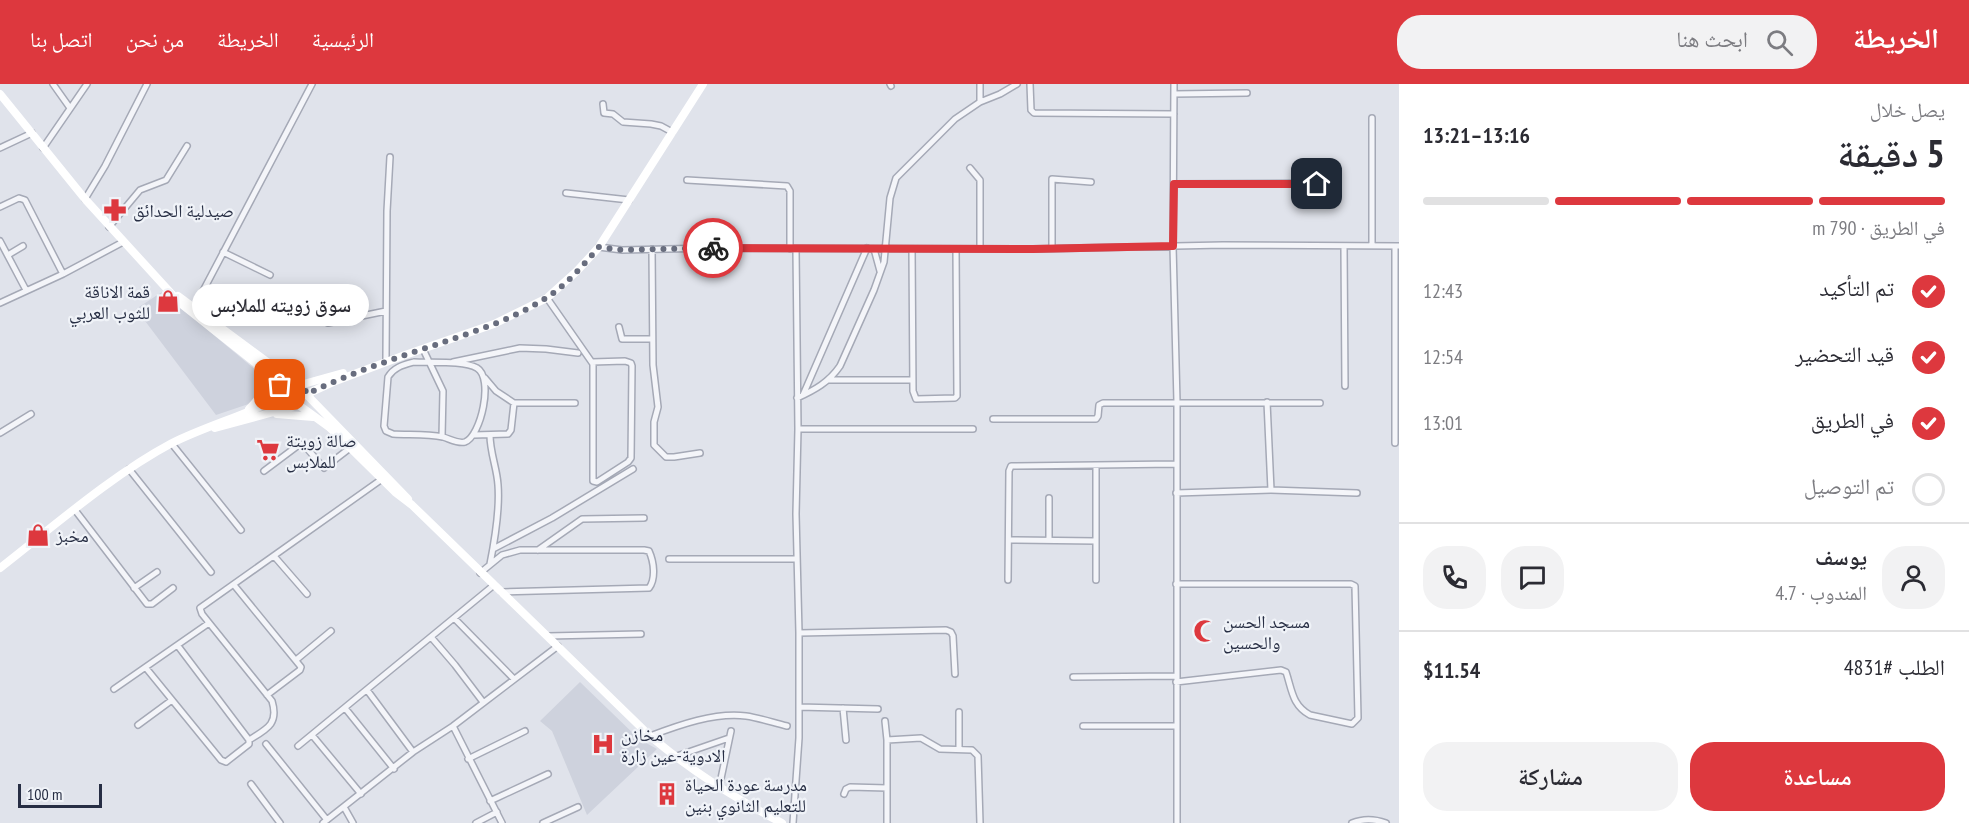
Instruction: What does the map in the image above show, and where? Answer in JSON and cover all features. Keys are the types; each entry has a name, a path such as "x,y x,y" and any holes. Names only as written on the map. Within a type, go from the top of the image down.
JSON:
{"main road":[{"path":"307,395 333,382 494,324 547,298 599,247 703,84"},
{"path":"0,94 109,227 183,306 277,381 283,393 284,402 316,418 350,448 674,757 719,788 782,823"},
{"path":"173,294 299,385 332,423 399,489 412,505"},
{"path":"0,568 129,469 172,444 247,412 283,393 288,386 328,378 405,355"},
{"path":"247,412 264,391 264,383 256,363"},
{"path":"196,432 296,407 306,401 307,395"},
{"path":"264,414 290,414 316,418"}],"street":[{"path":"53,84 70,108"},
{"path":"43,148 87,84"},
{"path":"85,199 105,166 147,84"},
{"path":"194,308 312,84"},
{"path":"980,84 980,102"},
{"path":"800,396 817,389 840,366 874,290 886,249 890,198 896,178 955,119 980,102 1017,84"},
{"path":"1030,84 1030,110 1034,113 1174,114"},
{"path":"1174,84 1173,246 1177,402 1176,823"},
{"path":"1233,84 1233,93"},
{"path":"1174,94 1247,93"},
{"path":"603,104 604,113 613,114 620,121 657,125 672,132"},
{"path":"1372,118 1372,246"},
{"path":"0,148 32,134"},
{"path":"109,227 140,190 166,180 187,146"},
{"path":"386,359 390,157"},
{"path":"970,168 980,180 980,248"},
{"path":"1052,248 1052,179 1091,182"},
{"path":"687,180 787,186 790,191 800,396 797,559 799,738 793,823"},
{"path":"1174,184 1337,183"},
{"path":"566,193 629,200"},
{"path":"0,207 19,198 25,200 63,274"},
{"path":"0,241 26,290"},
{"path":"0,303 63,274 123,242"},
{"path":"8,255 23,246"},
{"path":"1344,246 1345,386"},
{"path":"599,247 613,250 1397,246 1395,443"},
{"path":"800,396 867,248"},
{"path":"652,249 652,339 658,406 654,422 654,445 666,457 674,458 700,453"},
{"path":"874,249 880,273"},
{"path":"912,249 915,399 955,398 957,396 956,249"},
{"path":"223,252 270,275"},
{"path":"547,298 592,362 593,481 597,482 631,458 632,366 631,363 625,361 592,362"},
{"path":"328,323 386,311"},
{"path":"619,327 622,339 652,339"},
{"path":"446,363 520,348 578,353"},
{"path":"423,349 443,391 442,437"},
{"path":"484,376 485,402 474,435 465,442 442,437 393,434 386,431 384,426 388,377 392,370 400,365 414,362 467,364 477,368 484,376 496,391 514,403 575,403"},
{"path":"828,380 913,380"},
{"path":"1267,402 1271,490"},
{"path":"474,435 510,433 514,403"},
{"path":"993,419 1096,419 1098,405 1103,403 1320,403"},
{"path":"0,433 31,414"},
{"path":"798,429 973,429"},
{"path":"490,435 490,447 498,484 490,564"},
{"path":"172,444 241,530"},
{"path":"264,471 300,444 304,445 324,468 350,448"},
{"path":"1008,580 1009,467 1013,465 1176,464"},
{"path":"1096,465 1096,580"},
{"path":"129,469 211,572"},
{"path":"493,549 552,518 633,469"},
{"path":"146,668 222,761 226,762 249,744 249,740 267,729 274,719 275,711 272,701 202,614 200,608 382,479"},
{"path":"1176,494 1271,490 1357,493"},
{"path":"1049,498 1049,540"},
{"path":"75,510 149,605 173,588"},
{"path":"538,550 582,519 644,518"},
{"path":"1009,540 1096,541"},
{"path":"480,573 509,552 649,551 653,560 653,583 641,590 502,592"},
{"path":"274,556 307,594"},
{"path":"669,559 797,559"},
{"path":"134,588 157,572"},
{"path":"1073,677 1176,679 1281,670 1286,672 1296,705 1304,712 1352,724 1358,718 1355,586 1351,584 1176,584"},
{"path":"234,585 301,667 267,695"},
{"path":"298,746 494,585"},
{"path":"454,618 514,679"},
{"path":"114,690 209,623"},
{"path":"799,633 946,630 953,636 955,674"},
{"path":"296,660 331,632"},
{"path":"548,636 641,634"},
{"path":"431,637 483,702"},
{"path":"178,646 249,740"},
{"path":"266,744 325,822 413,752 453,726 558,646"},
{"path":"367,690 413,752"},
{"path":"138,725 172,700"},
{"path":"799,707 878,709"},
{"path":"345,708 394,769"},
{"path":"843,708 846,740"},
{"path":"959,749 960,712"},
{"path":"651,736 700,720 718,717 749,717 787,726"},
{"path":"885,721 887,823"},
{"path":"453,726 502,823"},
{"path":"1083,726 1176,726"},
{"path":"468,759 525,731"},
{"path":"674,757 730,734 719,788"},
{"path":"312,735 361,795"},
{"path":"887,740 921,738 940,749 972,750 978,756 980,823"},
{"path":"490,801 548,774"},
{"path":"250,784 280,823"},
{"path":"844,794 850,787 887,788"},
{"path":"344,807 353,823"},
{"path":"543,823 578,807"},
{"path":"476,823 497,812"},
{"path":"1353,823 1358,820 1374,819 1386,823"}],"shaded area":[{"path":"162,292 264,377 269,388 269,395 216,415 136,309"},
{"name":"مخازن الادوية-عين زارة","path":"580,682 639,739 657,749 587,815 552,731 540,721"}],"way so far":[{"path":"280,385 284,390 288,386 297,384 307,394 405,355 494,324 547,298 561,287 599,247 613,250 713,248"}],"place":[{"name":"صيدلية الحدائق","path":"115,210"},
{"name":"قمة الاناقة للثوب العربي","path":"168,301"},
{"name":"سوق زويته للملابس","path":"280,385"},
{"name":"صالة زويتة للملابس","path":"268,450"},
{"name":"مخبز","path":"38,535"},
{"name":"مسجد الحسن والحسين","path":"1205,631"},
{"name":"مخازن الادوية-عين زارة","path":"603,744"},
{"name":"مدرسة عودة الحياة للتعليم الثانوي بنين","path":"667,794"}],"route":[{"path":"713,248 1033,249 1088,246 1173,246 1174,184 1317,184"}]}
